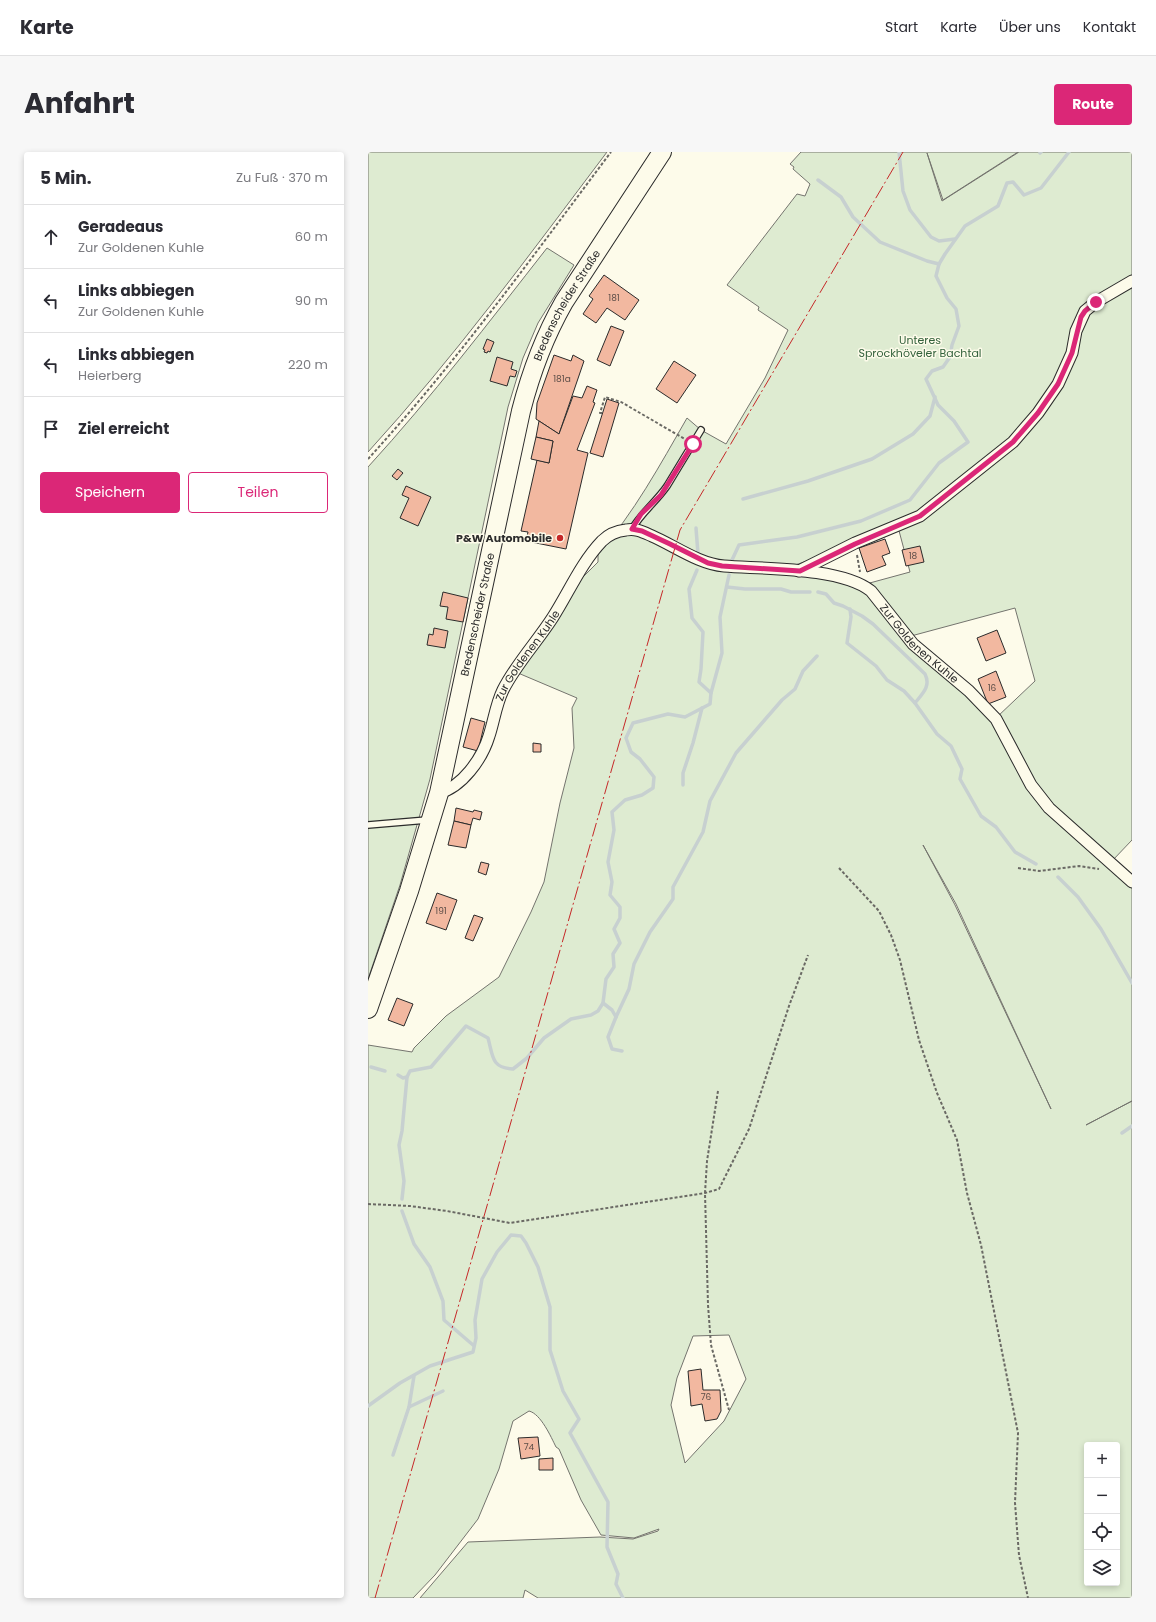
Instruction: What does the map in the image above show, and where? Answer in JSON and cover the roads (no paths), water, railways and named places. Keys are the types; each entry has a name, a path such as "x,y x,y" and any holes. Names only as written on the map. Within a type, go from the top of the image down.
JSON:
{"main road":[{"name":"Bredenscheider Straße","path":"368,1009 409,891 439,794 521,411 538,353 551,324 564,302 662,152"}],"street":[{"path":"800,571 855,544 920,516 1013,442 1038,413 1058,384 1072,353 1076,331 1085,311 1096,302 1132,281"},
{"name":"Zur Goldenen Kuhle","path":"439,794 454,787 472,769 486,743 498,703 507,682 553,617 592,554 608,536 622,530 632,529 642,531 708,563 722,566 800,571 842,577 861,583 871,591 913,644 968,691 996,719 1031,784 1049,808 1132,882"}],"lane":[{"path":"632,529 641,514 661,495 701,430"},
{"path":"368,826 431,819"}],"waterway":[{"path":"899,152 903,191 910,210 931,237 939,241 955,239"},
{"path":"732,560 739,545 797,537 861,521 910,500 939,463 968,442 954,421 938,405 926,379 932,371 943,367 950,357 952,345 959,326 956,309 947,298 936,276 939,264 965,226 998,206 1007,183 1013,182 1024,195 1041,188 1069,152"},
{"path":"818,180 841,197 853,217 880,242 927,261 939,264"},
{"path":"743,499 808,481 872,459 913,434 930,416 935,397"},
{"path":"696,528 698,554"},
{"path":"697,570 689,589 692,618 703,632 699,682 711,693"},
{"path":"402,1199 404,1181 399,1145 402,1131 407,1077 410,1071 431,1067 466,1026 488,1038 492,1055 497,1063 506,1068 513,1069 527,1058 544,1038 571,1019 591,1015 598,1011 603,1003 606,979 614,967 613,954 620,943 614,929 620,918 620,907 610,895 612,882 608,862 614,830 612,812 625,800 642,795 653,788 654,777 640,759 631,752 626,738 633,723 668,714 685,717 710,704 711,693 722,653 720,617 729,575"},
{"path":"727,587 745,589 781,589 791,592 810,592"},
{"path":"818,592 826,594 834,603 862,616 873,624 925,674 927,678 927,686 915,703 937,734 951,746 962,769 960,779 981,816 996,827 1015,852 1036,864"},
{"path":"850,609 851,617 847,643 876,666 887,680 904,691 915,703"},
{"path":"622,1051 612,1049 608,1037 629,989 634,964 650,932 673,899 673,887 703,832 710,801 736,753 782,700 795,689 803,671 817,656"},
{"path":"683,785 683,773 702,708"},
{"path":"1058,877 1078,897 1101,929 1132,983"},
{"path":"603,1003 612,1010 616,1017"},
{"path":"371,1067 385,1071"},
{"path":"398,1075 403,1078 407,1077"},
{"path":"1122,1133 1132,1126"},
{"path":"402,1211 414,1244 430,1267 443,1301 444,1320 473,1345"},
{"path":"368,1406 400,1383 430,1366 473,1352 476,1338 475,1320 482,1279 497,1252 511,1235 521,1236 538,1267 550,1307 550,1350 563,1391 579,1419 570,1433 608,1502 607,1547 618,1574 616,1584 623,1598"},
{"path":"393,1455 409,1407 414,1376"},
{"path":"409,1407 443,1391"}],"place":[{"name":"P&W Automobile","path":"560,538"}],"park label":[{"name":"Unteres Sprockhöveler Bachtal","path":"920,346"}]}
